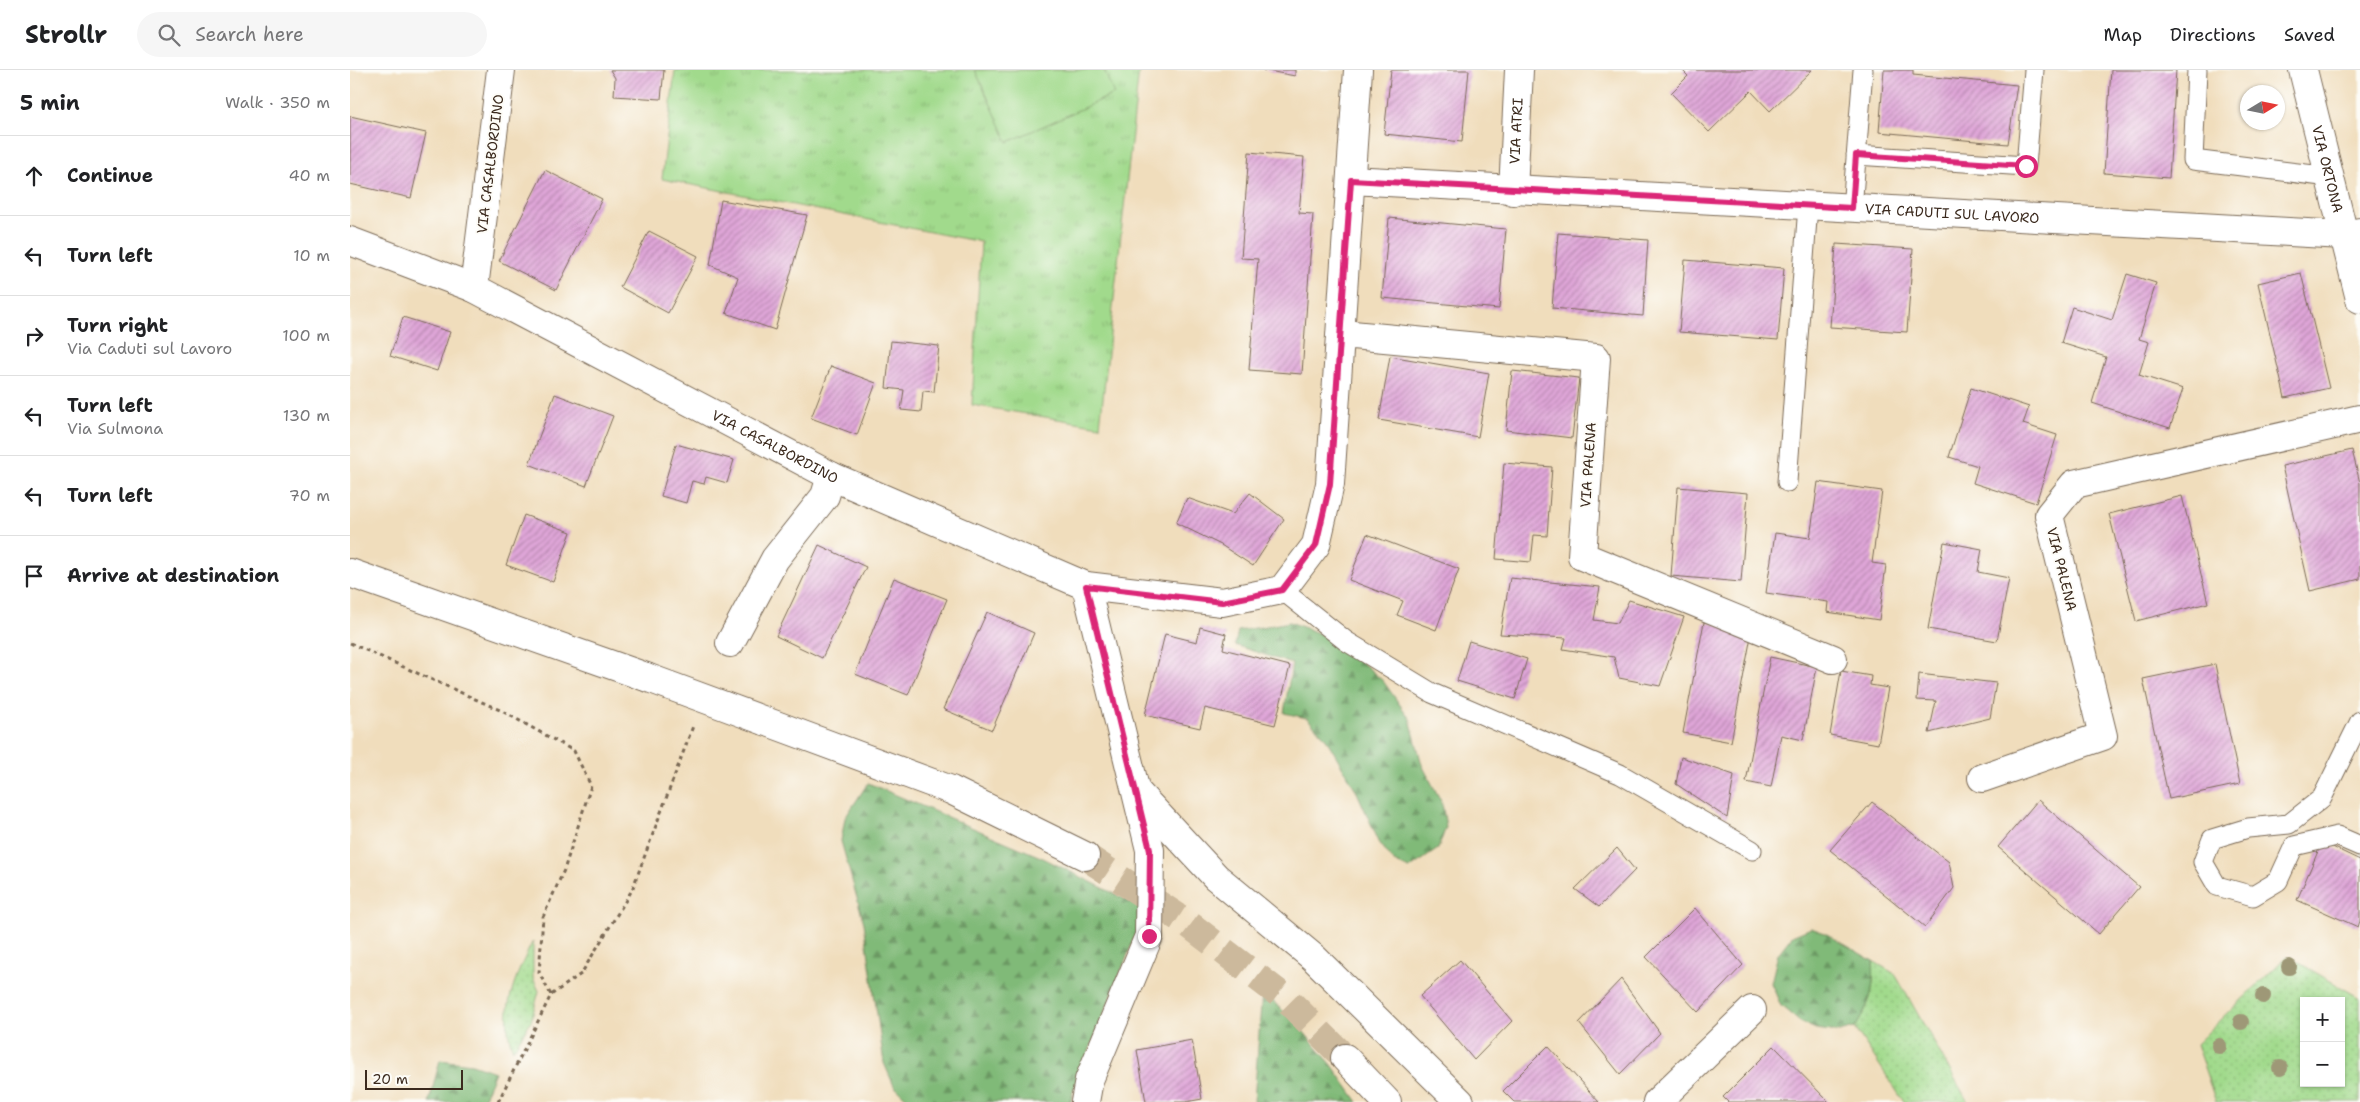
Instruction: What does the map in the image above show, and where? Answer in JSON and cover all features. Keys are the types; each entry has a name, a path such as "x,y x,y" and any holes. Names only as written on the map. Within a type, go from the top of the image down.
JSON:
{"main road":[{"name":"VIA CASALBORDINO","path":"474,288 501,70"},
{"path":"1282,590 1316,545 1328,493 1342,334 1358,70"},
{"name":"VIA ATRI","path":"1513,191 1519,70"},
{"name":"VIA ORTONA","path":"2303,70 2330,177 2352,234 2360,299"},
{"name":"VIA CADUTI SUL LAVORO","path":"1351,180 1513,191 2352,234"},
{"name":"VIA CASALBORDINO","path":"350,241 474,288 831,476 1086,586 1222,602 1282,590"},
{"name":"VIA PALENA","path":"1342,334 1596,358 1582,556 1833,659"},
{"name":"VIA PALENA","path":"1982,778 2103,736 2049,515 2074,484 2360,419"},
{"path":"730,643 775,559 824,496 831,476"},
{"path":"350,574 646,677 951,790 1085,856"},
{"path":"1085,1102 1089,1080 1149,936 1150,850 1086,586"},
{"path":"1135,791 1216,877 1314,958 1460,1102"},
{"path":"1657,1102 1752,1010"},
{"path":"1345,1058 1387,1102"}],"lane":[{"path":"1852,208 1863,70"},
{"path":"1856,155 2026,166 2034,70"},
{"path":"2197,70 2192,160 2330,177"},
{"path":"1787,482 1808,206"},
{"path":"1282,590 1346,640 1432,693 1620,774 1752,850"},
{"path":"2360,721 2322,798 2289,824 2248,828 2212,838 2203,862 2217,886 2253,896 2278,881 2294,846 2336,836 2360,846"}],"path":[{"path":"350,643 502,711 574,751 591,786 564,870 543,917 539,973 551,995"},
{"path":"498,1102 551,995 581,974 632,890 695,720"}],"green space":[{"path":"675,70 1139,70 1100,426 972,405 981,242 662,179"},
{"path":"975,70 1104,70 1114,94 1008,142"},
{"path":"1290,622 1318,633 1356,657 1383,681 1410,719 1422,765 1442,803 1446,827 1438,849 1409,869 1394,862 1379,842 1356,790 1325,737 1307,718 1284,713 1292,664 1235,645 1238,631"},
{"path":"868,783 1043,858 1141,907 1140,924 1073,1091 1071,1102 911,1102 894,1086 884,1063 864,923 841,841 845,818"},
{"path":"1811,928 1825,933 1873,961 1873,980 1870,996 1855,1028 1839,1032 1816,1029 1800,1022 1781,1006 1771,983 1778,954 1792,936"},
{"path":"533,941 533,978 539,991 531,1021 513,1050 507,1022 508,1008 515,980"},
{"path":"2287,956 2360,998 2360,1102 2216,1102 2196,1044"},
{"path":"1873,961 1895,974 1968,1102 1904,1102 1855,1028 1870,996 1873,980"},
{"path":"1262,991 1296,1023 1332,1065 1358,1102 1254,1102"},
{"path":"440,1060 472,1064 495,1072 482,1102 429,1102"}],"building":[{"path":"610,70 664,70 661,99 614,96 615,78"},
{"path":"1263,70 1295,70 1295,76"},
{"path":"1391,70 1469,70 1462,142 1384,134"},
{"path":"1682,70 1812,70 1770,111 1751,91 1709,132 1671,93 1688,76"},
{"path":"1884,70 1913,70 1913,75 2017,85 2008,144 1879,132"},
{"path":"2111,70 2176,70 2169,178 2104,173"},
{"path":"350,116 426,133 411,198 350,184"},
{"path":"1249,152 1304,157 1299,213 1313,214 1302,374 1249,370 1258,259 1241,258"},
{"path":"545,170 602,199 556,290 499,261"},
{"path":"721,200 807,215 775,330 726,313 738,277 710,265"},
{"path":"1389,218 1506,229 1499,309 1382,298"},
{"path":"649,231 698,256 668,313 620,287"},
{"path":"1558,233 1648,240 1643,316 1552,308"},
{"path":"1836,244 1913,249 1907,332 1830,327"},
{"path":"1685,260 1784,268 1778,340 1679,332"},
{"path":"2301,273 2329,388 2285,398 2258,283"},
{"path":"2127,274 2156,283 2139,339 2149,342 2139,375 2183,389 2170,428 2092,403 2106,357 2061,343 2072,307 2112,320"},
{"path":"403,317 450,332 437,371 390,356"},
{"path":"891,341 939,346 934,392 923,391 921,412 901,410 904,390 886,388"},
{"path":"1390,356 1489,373 1478,437 1379,420"},
{"path":"831,366 876,383 857,435 811,418"},
{"path":"1512,371 1579,378 1572,438 1506,430"},
{"path":"1971,388 2029,407 2023,424 2057,435 2036,503 1973,483 1978,466 1949,457"},
{"path":"555,394 613,416 586,486 529,464"},
{"path":"676,444 734,460 727,483 706,477 704,484 692,481 686,503 661,496"},
{"path":"2352,450 2360,483 2360,579 2310,591 2282,466"},
{"path":"1504,463 1552,467 1547,536 1534,535 1531,562 1496,559"},
{"path":"1818,482 1882,491 1872,563 1886,565 1879,620 1827,612 1828,602 1766,593 1775,533 1810,538"},
{"path":"1678,487 1748,493 1741,582 1671,576"},
{"path":"1250,493 1284,519 1253,566 1221,545 1176,523 1187,498 1233,514"},
{"path":"2182,496 2208,603 2136,621 2109,514"},
{"path":"524,515 571,532 553,582 506,565"},
{"path":"1367,534 1459,569 1436,630 1397,615 1403,601 1349,580"},
{"path":"1944,542 1982,549 1978,572 2009,578 1997,641 1928,629"},
{"path":"819,545 866,567 822,658 776,636"},
{"path":"894,578 947,599 908,695 855,674"},
{"path":"1510,578 1600,587 1594,620 1618,623 1629,600 1684,617 1660,686 1619,678 1614,657 1563,649 1566,638 1500,634"},
{"path":"987,612 1034,633 992,730 943,709"},
{"path":"1704,622 1752,631 1731,742 1683,733"},
{"path":"1200,627 1226,634 1223,649 1290,666 1275,725 1205,708 1200,728 1145,715 1165,634 1197,642"},
{"path":"1469,641 1527,659 1515,699 1457,681"},
{"path":"1770,657 1817,667 1803,740 1781,735 1771,787 1746,782"},
{"path":"2215,664 2240,784 2169,799 2143,679"},
{"path":"1841,671 1871,676 1870,685 1888,688 1878,744 1830,735"},
{"path":"1919,674 1996,683 1990,718 1929,733 1936,701 1917,700"},
{"path":"1681,757 1734,775 1727,818 1676,784"},
{"path":"2038,800 2139,887 2099,934 1998,847"},
{"path":"1872,802 1949,862 1954,888 1925,927 1830,850"},
{"path":"2322,842 2360,860 2360,921 2358,927 2297,900"},
{"path":"1617,848 1635,870 1599,907 1575,889"},
{"path":"1695,908 1743,965 1698,1012 1646,957"},
{"path":"1460,960 1512,1021 1474,1060 1420,996"},
{"path":"1621,979 1660,1033 1620,1074 1579,1023"},
{"path":"1192,1040 1202,1099 1186,1102 1146,1102 1137,1050"},
{"path":"1548,1046 1599,1102 1514,1102 1503,1091"},
{"path":"1774,1046 1829,1102 1728,1102 1723,1097"}],"tunnel":[{"path":"1085,856 1187,923 1286,999 1345,1058"}],"route":[{"path":"1149,936 1150,850 1086,586 1222,602 1282,590 1316,545 1330,484 1342,334 1351,180 1513,191 1852,208 1856,155 2026,166"}]}
